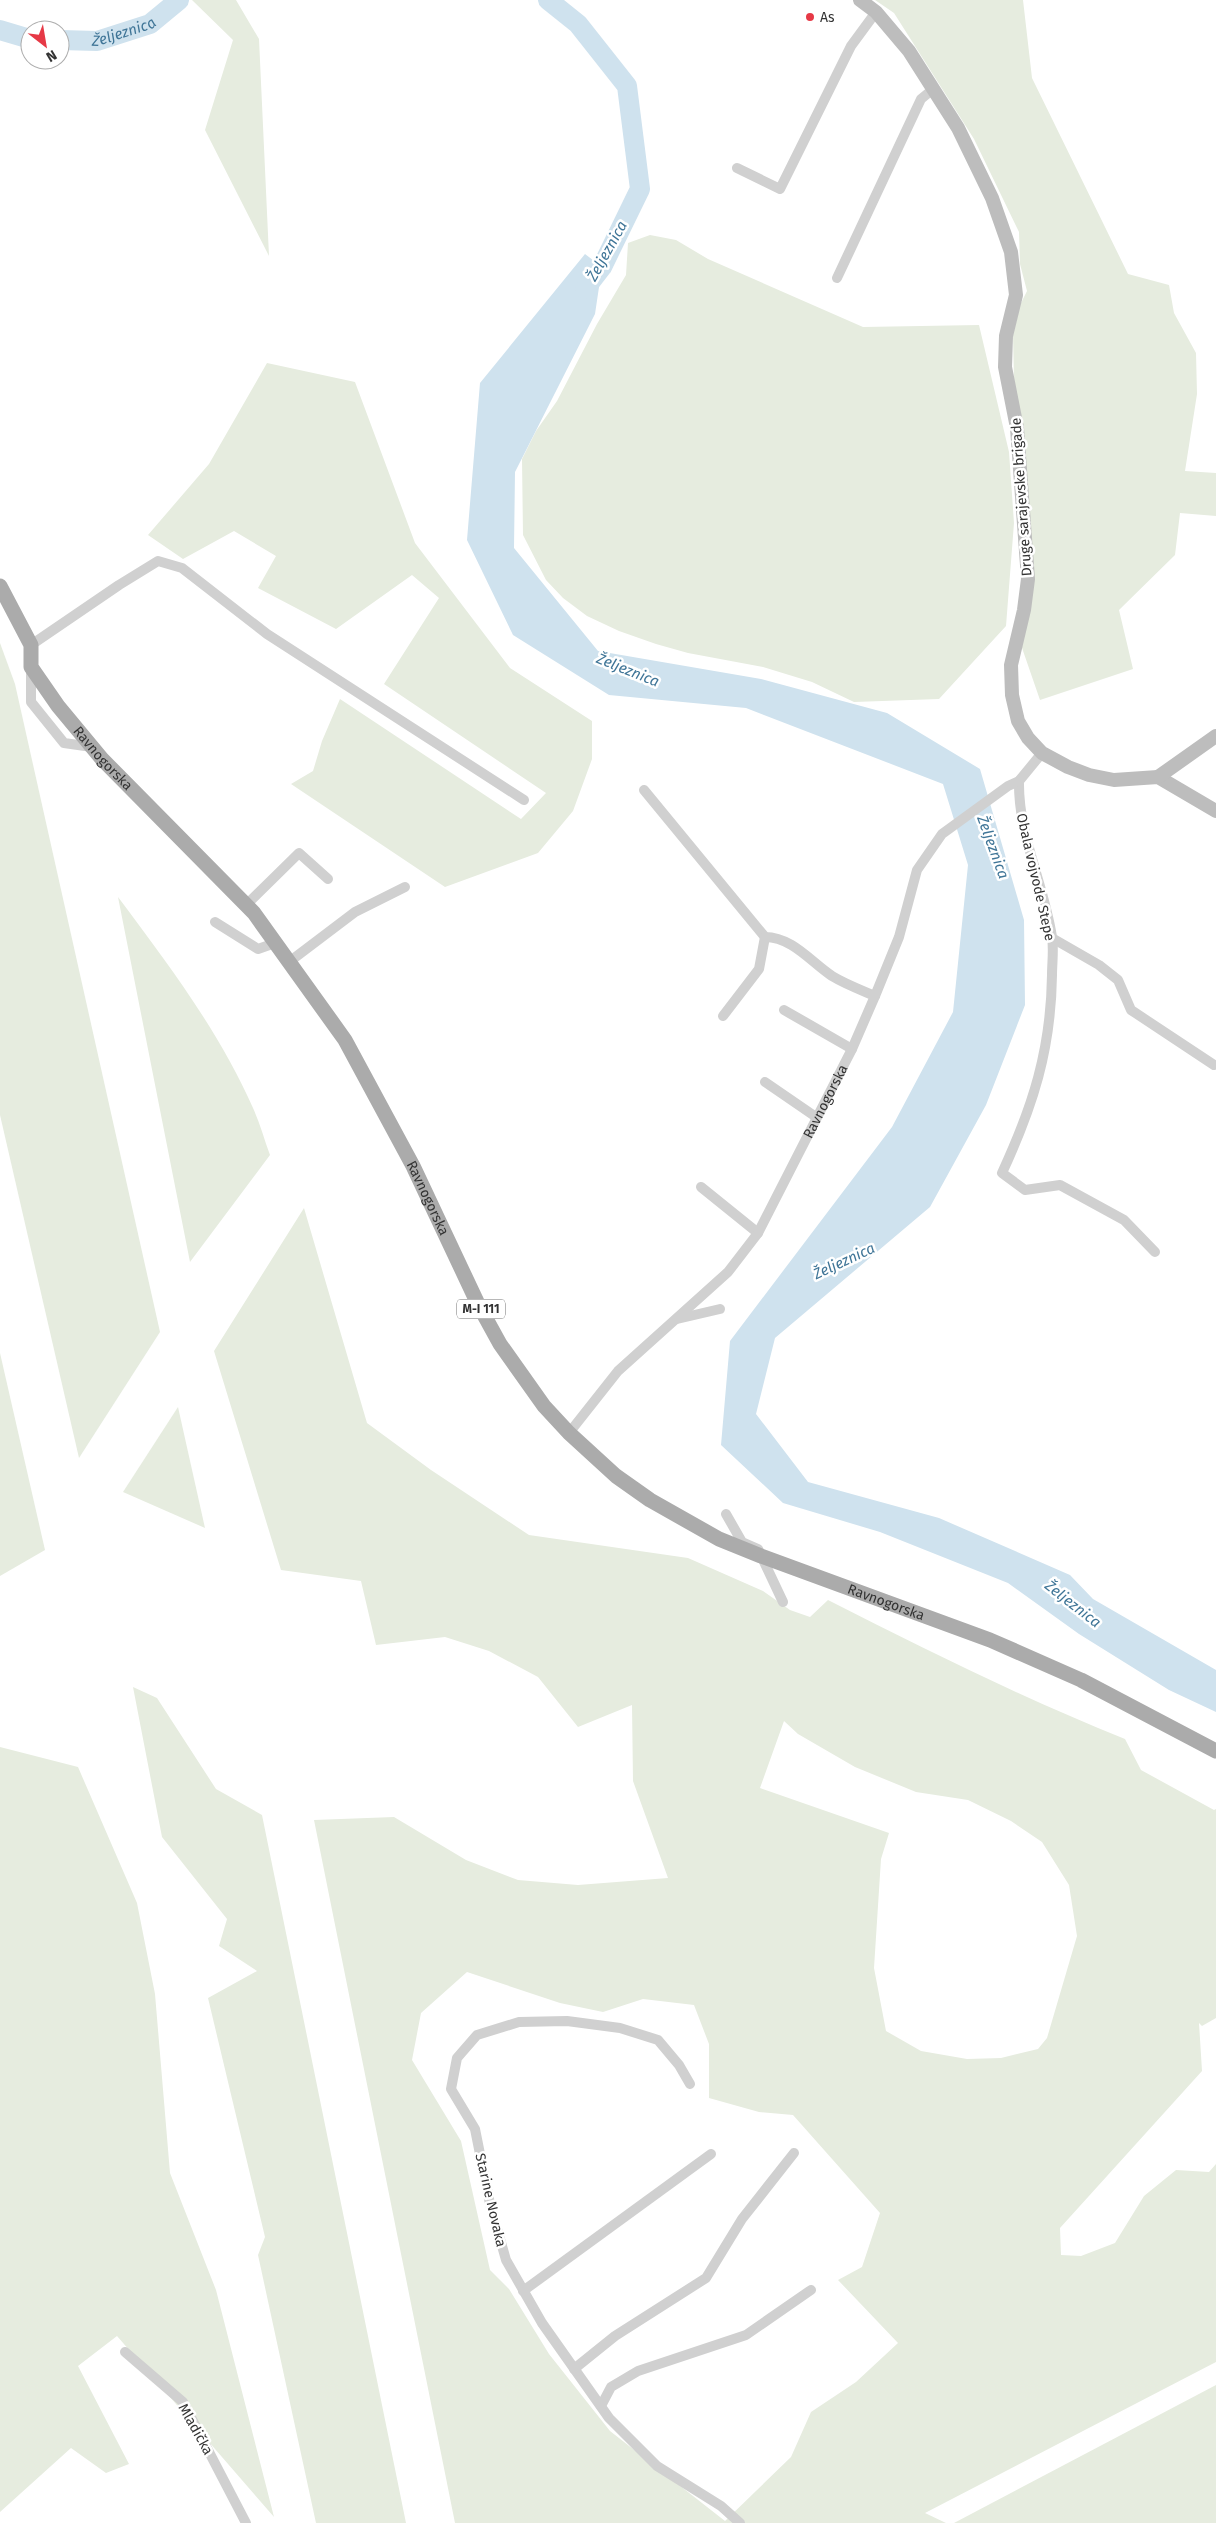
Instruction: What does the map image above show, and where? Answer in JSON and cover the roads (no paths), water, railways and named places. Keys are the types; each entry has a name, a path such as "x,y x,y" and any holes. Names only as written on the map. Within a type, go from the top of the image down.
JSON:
{"main road":[{"name":"Ravnogorska","path":"0,586 31,645 32,667 58,706 92,747 246,905 350,1049 413,1166 478,1304 500,1344 544,1406 570,1432 616,1476 650,1500 694,1526 761,1556 990,1640 1081,1680 1216,1751"}],"street":[{"name":"Druge sarajevske brigade","path":"860,0 876,12 909,51 932,90 958,128 981,172 1011,252 1016,277 1016,295 1006,336 1005,367 1017,428 1028,580 1024,610 1011,665 1012,695 1018,721 1028,738 1042,753 1089,775 1114,780 1158,777"},
{"path":"737,168 780,189 851,46 876,12"},
{"path":"837,278 922,98 932,90"},
{"path":"31,645 158,561 182,568 267,634 524,800"},
{"path":"1216,736 1158,777 1216,811"},
{"name":"Ravnogorska","path":"570,1432 618,1371 728,1272 758,1233 852,1049 899,938 917,870 942,834 1008,786 1019,781 1042,753"},
{"name":"Obala vojvode Stepe","path":"1019,781 1019,801 1028,845 1052,938 1051,1011 1039,1079 1024,1125 1002,1173 1025,1190 1060,1185 1124,1220 1155,1252"},
{"path":"644,790 765,937"},
{"path":"246,905 299,853 328,880"},
{"path":"289,962 355,912 405,887"},
{"path":"215,922 258,949 275,943"},
{"path":"765,937 774,937 788,942 833,976 875,996"},
{"path":"723,1016 759,969 765,937"},
{"path":"1052,938 1099,965 1118,980 1131,1010 1214,1065"},
{"path":"784,1010 852,1049"},
{"path":"765,1082 816,1117"},
{"path":"701,1187 758,1233"},
{"path":"676,1319 720,1309"},
{"path":"726,1514 742,1542 758,1549 783,1602"},
{"name":"Starine Novaka","path":"690,2084 679,2065 658,2040 620,2028 568,2021 519,2022 476,2035 457,2058 451,2088 475,2129 490,2204 506,2260 542,2323 609,2418 657,2466 721,2506 740,2523"},
{"path":"574,2369 615,2336 706,2278 742,2219 794,2153"},
{"path":"523,2291 711,2154"},
{"path":"601,2406 610,2387 638,2370 746,2336 811,2290"},
{"name":"Mladička","path":"124,2352 182,2402 246,2523"}],"water":[{"path":"585,254 602,267 595,314 515,472 514,548 598,651 761,679 887,713 980,769 1024,920 1025,1005 986,1105 930,1207 775,1338 756,1414 808,1482 939,1518 1070,1575 1093,1599 1216,1670 1216,1712 1169,1690 1079,1634 1008,1583 880,1532 783,1503 721,1445 730,1341 892,1127 953,1012 968,865 943,784 746,708 609,695 513,635 467,540 480,383"}],"waterway":[{"name":"Željeznica","path":"70,40 97,41 150,24 179,0"},
{"name":"Željeznica","path":"548,0 578,24 627,86 640,189 602,267 585,289"},
{"name":"Željeznica","path":"0,30 20,36"}],"place":[{"name":"As","path":"810,17"}]}
